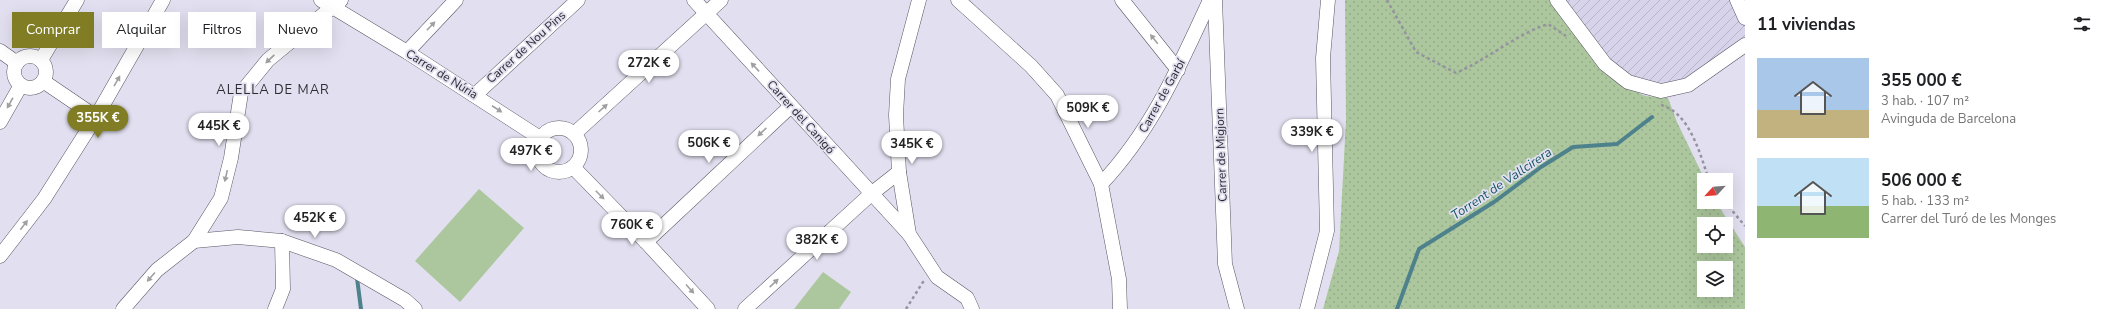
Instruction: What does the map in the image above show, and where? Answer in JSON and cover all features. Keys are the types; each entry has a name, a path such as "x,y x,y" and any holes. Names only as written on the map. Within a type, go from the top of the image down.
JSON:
{"street":[{"path":"41,60 77,0"},
{"path":"0,256 44,198 96,117 163,0"},
{"name":"Carrer de Núria","path":"321,0 338,4 407,52 540,138"},
{"path":"407,52 456,0"},
{"name":"Carrer de Nou Pins","path":"475,95 578,0"},
{"name":"Carrer del Canigó","path":"694,0 909,234"},
{"path":"574,134 721,0"},
{"path":"919,0 906,42 898,79 896,115 899,172 909,234 937,277 967,298 972,309"},
{"path":"958,0 1031,66 1057,95 1101,184 1119,279 1120,309"},
{"path":"1122,0 1178,70"},
{"name":"Carrer de Garbí","path":"1101,184 1124,160 1161,103 1210,0"},
{"name":"Carrer de Migjorn","path":"1215,0 1225,264 1237,309"},
{"path":"1307,309 1327,231 1323,58 1328,0"},
{"path":"1558,0 1605,64 1628,82 1661,91 1688,85 1745,45"},
{"path":"1737,0 1745,18"},
{"path":"123,309 157,270 194,241 221,198 231,158 240,93 268,60 338,4"},
{"path":"0,51 17,63"},
{"path":"25,56 31,56 41,60 46,68 46,74 42,81 36,87 31,88 21,85 15,76 14,68 17,63 25,56"},
{"path":"42,81 96,117"},
{"path":"0,122 21,85"},
{"path":"646,242 791,106"},
{"path":"555,128 566,129 574,134 580,142 581,149 580,156 573,167 560,172 546,168 538,157 536,150 540,138 545,132 555,128"},
{"path":"573,167 646,242 708,309"},
{"path":"746,309 871,194 899,172"},
{"path":"194,241 238,237 282,241 336,260 405,300 415,309"},
{"path":"275,309 283,288 282,241"}],"path":[{"path":"1387,0 1416,52 1456,73 1472,66 1529,30 1548,24 1566,35 1570,40"},
{"path":"1658,104 1666,106 1679,114 1696,144 1706,173"},
{"path":"1731,209 1745,226"},
{"path":"906,309 923,282 937,277"}],"shaded area":[{"path":"1549,0 1745,0 1745,54 1692,91 1668,98 1645,96 1615,81"}],"green space":[{"path":"1345,0 1549,0 1615,81 1645,96 1668,98 1677,122 1702,173 1697,173 1697,209 1721,209 1726,217 1697,217 1697,253 1733,253 1733,228 1745,247 1745,309 1323,309 1339,251 1346,120"},
{"path":"479,189 524,228 460,302 415,261"},
{"path":"823,272 851,292 839,309 794,309"}],"waterway":[{"name":"Torrent de Vallcirera","path":"1397,309 1419,249 1494,202 1541,167 1573,147 1617,144 1652,117"},
{"path":"357,278 361,309"}],"district":[{"name":"ALELLA DE MAR","path":"273,89"}]}
